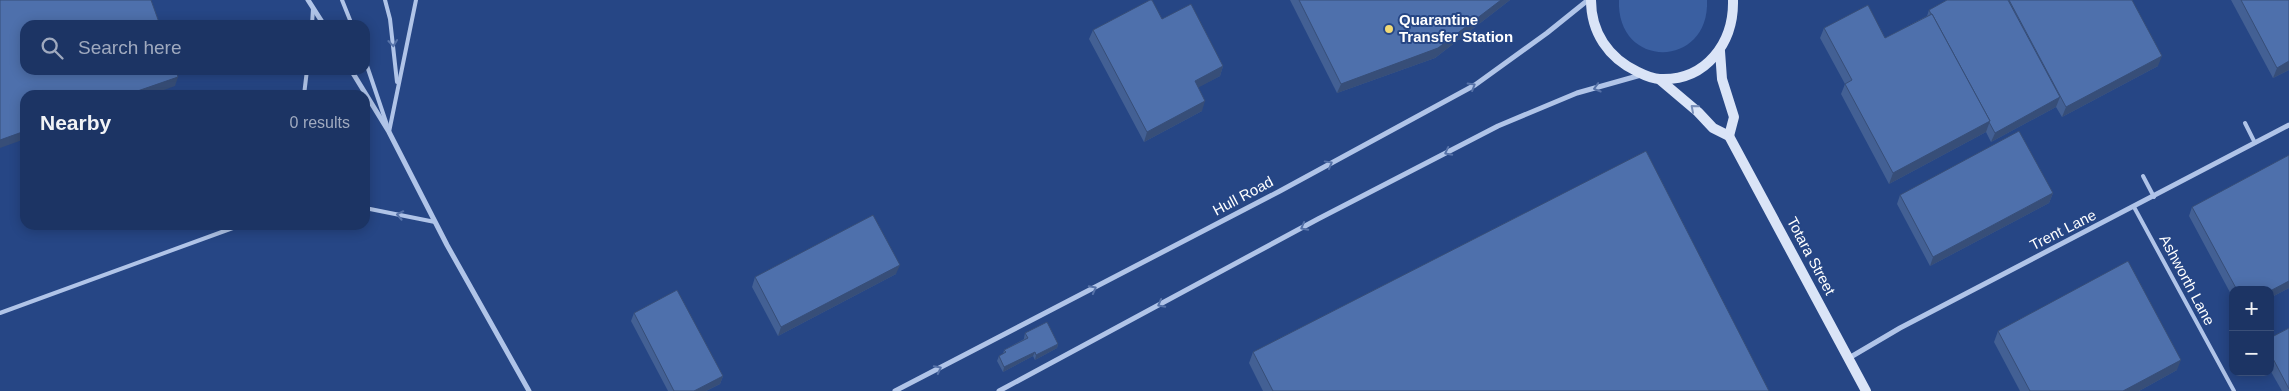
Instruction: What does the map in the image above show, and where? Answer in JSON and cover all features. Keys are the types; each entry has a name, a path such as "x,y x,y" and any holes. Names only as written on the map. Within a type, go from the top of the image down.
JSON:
{"main road":[{"path":"1589,0 1594,26 1601,40 1616,59 1644,75 1659,79 1680,77 1714,59 1730,31 1733,0"},
{"path":"1720,51 1722,79 1734,117 1729,136"},
{"name":"Totara Street","path":"1659,79 1698,112 1713,128 1729,136 1866,391"}],"street":[{"path":"308,0 321,20"},
{"name":"Hull Road","path":"895,391 1280,191 1475,85 1547,34 1589,0"},
{"path":"354,75 363,90"},
{"path":"999,391 1318,219 1498,126 1577,93 1644,75"},
{"path":"370,101 389,132 435,222 529,391"},
{"name":"Trent Lane","path":"1849,358 1900,328 2289,125"}],"lane":[{"path":"342,0 350,20"},
{"path":"385,0 390,19 398,87"},
{"path":"389,132 416,0"},
{"path":"313,20 314,8"},
{"path":"305,90 306,75"},
{"path":"370,75 389,132"},
{"path":"2245,123 2255,143"},
{"path":"2143,176 2154,196"},
{"name":"Ashworth Lane","path":"2134,207 2234,391"},
{"path":"370,209 435,222"},
{"path":"0,313 228,230"}],"shaded area":[{"path":"1619,0 1707,0 1704,23 1694,39 1680,49 1663,52 1646,49 1632,39 1622,23"}],"building":[{"path":"0,0 151,0 158,20 20,20 20,75 177,75 178,77 140,90 20,90 20,133 0,140"},
{"path":"1152,0 1162,19 1191,4 1223,66 1195,81 1205,101 1147,132 1093,30"},
{"name":"Quarantine Transfer Station","path":"1299,0 1501,0 1438,48 1341,84"},
{"path":"1947,0 2008,0 2060,97 1995,133 1929,10"},
{"path":"2009,0 2132,0 2162,56 2066,107"},
{"path":"2241,0 2289,0 2289,61 2277,68"},
{"path":"1868,5 1885,38 1932,14 1990,121 1893,173 1845,84 1852,80 1824,28"},
{"path":"2019,131 2053,193 1933,257 1900,195"},
{"path":"1646,151 1769,391 1273,391 1253,352"},
{"path":"2289,155 2289,281 2274,289 2274,286 2235,286 2192,207"},
{"path":"873,215 900,265 781,327 755,277"},
{"path":"2128,261 2181,360 2123,391 2030,391 1998,331"},
{"path":"677,290 723,376 694,391 674,391 634,313"},
{"path":"1047,322 1058,344 1036,355 1035,352 1004,367 999,356 1006,352 1004,350 1028,338 1025,333"},
{"path":"2289,328 2289,389 2274,361 2274,336"}],"place":[{"name":"Quarantine Transfer Station","path":"1389,29"}]}
